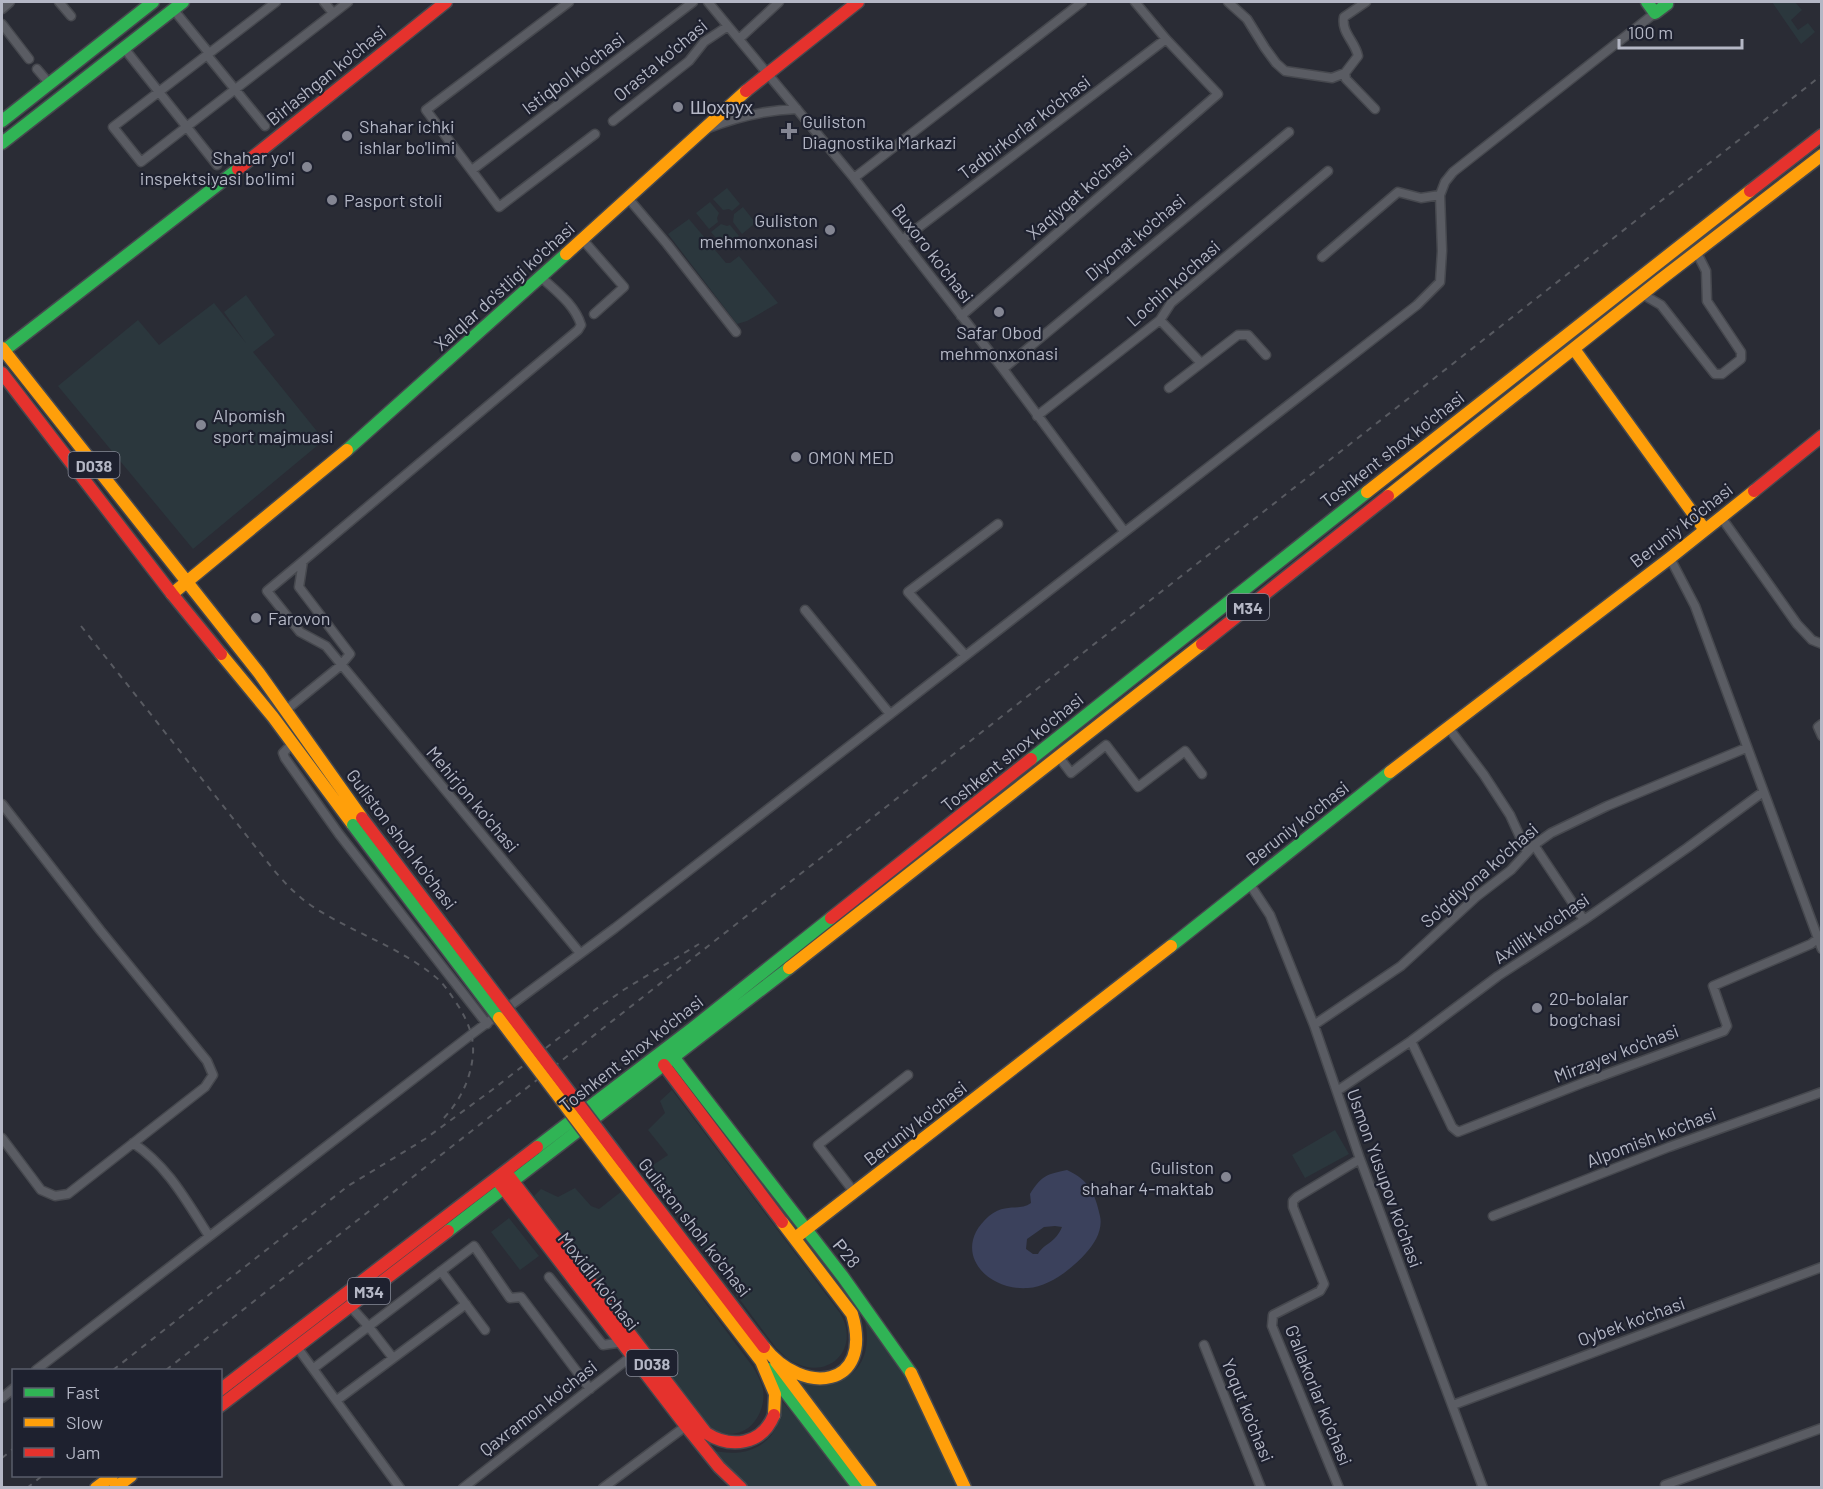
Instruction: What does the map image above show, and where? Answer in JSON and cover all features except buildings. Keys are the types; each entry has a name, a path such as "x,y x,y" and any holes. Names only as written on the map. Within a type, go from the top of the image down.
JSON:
{"main road":[{"path":"2,121 153,2"},
{"name":"Birlashgan ko'chasi","path":"2,350 235,171 446,2"},
{"name":"Xalqlar do'stligi ko'chasi","path":"172,594 359,440 542,278 767,72 858,2"},
{"path":"1647,2 1655,13 1668,2"},
{"path":"2,143 178,5"},
{"name":"Toshkent shox ko'chasi","path":"222,1404 297,1347 329,1313 350,1306 822,924 1821,135"},
{"name":"Toshkent shox ko'chasi","path":"222,1389 329,1313 504,1180 669,1062 1059,757 1696,251 1821,155"},
{"path":"1574,349 1705,530"},
{"name":"Guliston shoh ko'chasi","path":"2,350 259,673 286,710 358,822"},
{"name":"Guliston shoh ko'chasi","path":"2,373 172,594 358,822 766,1358 871,1488"},
{"name":"Beruniy ko'chasi","path":"800,1234 1066,1029 1448,727 1670,558 1821,436"},
{"path":"822,924 832,935"},
{"name":"Р28","path":"669,1062 800,1234 843,1277 913,1376 965,1488"},
{"name":"Guliston shoh ko'chasi","path":"504,1180 706,1433 716,1440 725,1444 739,1445 752,1440 766,1429 774,1414 775,1398 766,1358"},
{"name":"Moxidil ko'chasi","path":"504,1180 589,1298 686,1426"},
{"name":"Guliston shoh ko'chasi","path":"766,1358 795,1373 824,1378 844,1370 852,1363 857,1352 858,1327 852,1314 800,1234"},
{"name":"Guliston shoh ko'chasi","path":"766,1358 859,1488"},
{"name":"D038","path":"686,1426 719,1467 741,1488"},
{"path":"96,1488 111,1477"},
{"path":"115,1488 130,1477"}],"street":[{"path":"2,9 10,2"},
{"path":"59,2 71,16"},
{"path":"276,2 113,127 141,162 348,2"},
{"path":"324,2 333,13"},
{"path":"569,2 426,110 499,207 595,134"},
{"name":"Istiqbol ko'chasi","path":"472,171 693,2"},
{"name":"Buxoro ko'chasi","path":"708,2 854,178 1003,369 1124,531"},
{"path":"739,39 779,2"},
{"path":"854,178 1082,2"},
{"path":"1135,2 1166,39"},
{"path":"1228,2 1246,19 1276,63 1285,71 1332,78 1345,73 1358,56 1357,50 1342,26 1344,17 1366,2"},
{"path":"178,5 208,54 265,126"},
{"path":"39,1369 209,1236 559,971 580,952 615,928 1417,305 1440,282 1442,251 1440,195 1445,182 1453,172 1655,13"},
{"path":"2,24 29,59"},
{"name":"Orasta ko'chasi","path":"613,121 689,61 704,42 728,26"},
{"name":"Xaqiyqat ko'chasi","path":"961,316 1218,94 1166,39"},
{"name":"Tadbirkorlar ko'chasi","path":"902,240 1166,39"},
{"path":"124,48 217,165"},
{"path":"37,69 49,83"},
{"path":"1345,73 1346,79 1376,109"},
{"path":"700,131 759,112 797,109"},
{"name":"Diyonat ko'chasi","path":"1003,369 1289,132"},
{"name":"Lochin ko'chasi","path":"1037,416 1160,320 1170,303 1328,171"},
{"path":"1322,257 1398,192 1421,198 1440,195"},
{"path":"628,198 736,332"},
{"path":"583,240 624,287 594,314"},
{"path":"1642,294 1661,305 1715,374 1722,374 1741,359 1741,352 1707,301 1706,271 1696,251"},
{"path":"286,710 340,666 350,654 299,587 303,561 578,330 581,325 579,316 542,278"},
{"path":"1160,320 1201,363"},
{"path":"1169,388 1238,335 1248,335 1266,355"},
{"path":"1721,517 1797,624 1812,640 1821,644"},
{"path":"965,655 908,592 998,524"},
{"path":"1670,558 1695,606 1746,748 1819,936 1821,949"},
{"name":"Mehirjon ko'chasi","path":"303,561 267,591 300,632 326,646 340,666 580,952"},
{"path":"805,610 890,714"},
{"path":"1820,725 1821,736"},
{"path":"1448,727 1510,815 1527,852"},
{"path":"1059,757 1071,773 1106,745 1138,787 1185,751 1202,774"},
{"path":"297,749 290,746 285,749 283,753 285,758 339,834 487,1024"},
{"name":"So'g'diyona ko'chasi","path":"1314,1025 1401,966 1476,897 1511,870 1534,845 1551,833 1607,806 1746,748"},
{"name":"Axillik ko'chasi","path":"1337,1091 1411,1041 1498,976 1584,920 1687,848 1763,792"},
{"path":"2,804 100,930 207,1061 213,1075 205,1087 68,1194 55,1197 41,1190 2,1138"},
{"path":"1534,845 1584,920"},
{"name":"Usmon Yusupov ko'chasi","path":"1249,883 1270,915 1314,1025 1360,1159 1483,1488"},
{"name":"Mirzayev ko'chasi","path":"1411,1041 1452,1127 1458,1132 1585,1082 1725,1031 1727,1026 1713,986 1810,944 1819,936"},
{"path":"854,1192 818,1145 908,1075"},
{"name":"Alpomish ko'chasi","path":"1493,1216 1669,1147 1821,1092"},
{"path":"133,1143 151,1154 168,1173 209,1236"},
{"name":"G'allakorlar ko'chasi","path":"1339,1488 1272,1326 1273,1315 1320,1291 1324,1284 1293,1207 1293,1201 1360,1159"},
{"path":"314,1368 474,1246 510,1298 520,1296 590,1389"},
{"name":"Oybek ko'chasi","path":"1453,1405 1821,1268"},
{"path":"441,1271 485,1330"},
{"path":"549,1276 603,1345 623,1342"},
{"path":"576,1311 589,1298"},
{"path":"337,1400 466,1304"},
{"path":"350,1306 393,1358"},
{"name":"Yoqut ko'chasi","path":"1204,1345 1262,1488"},
{"path":"297,1347 400,1488"},
{"name":"Qaxramon ko'chasi","path":"464,1488 633,1355"},
{"path":"603,1488 686,1426"},
{"path":"1665,1485 1821,1428"}],"shaded area":[{"path":"1772,2 1795,2 1802,10 1791,20 1798,30 1808,23 1815,32 1801,44"},
{"path":"727,188 740,204 732,211 723,210 713,199"},
{"path":"710,202 719,213 718,222 709,229 696,213"},
{"path":"743,207 754,221 753,225 742,234 733,222 734,214"},
{"path":"689,219 726,263 730,263 739,256 778,303 747,321 737,324 668,234"},
{"path":"721,224 730,225 739,236 726,247 711,232"},
{"name":"Alpomish sport majmuasi","path":"246,295 275,335 253,352 324,440 193,549 58,386 138,320 159,345 214,303 246,343 224,312"},
{"path":"672,1090 840,1313 846,1326 847,1338 844,1349 830,1364 808,1367 792,1362 776,1348 644,1171 668,1155 648,1130 665,1113 660,1101"},
{"path":"1335,1130 1349,1154 1305,1178 1292,1155"},
{"path":"575,1188 591,1206 599,1209 622,1191 753,1367 761,1383 764,1396 758,1416 750,1427 730,1434 710,1428 534,1196 541,1189 558,1197"},
{"path":"509,1218 539,1256 520,1270 491,1232"},
{"path":"867,1321 910,1381 959,1487 878,1487 795,1380 811,1384 826,1384 850,1375 859,1366 865,1354 867,1339 865,1322"},
{"path":"782,1401 853,1487 747,1487 721,1465 711,1450 738,1452 760,1445 776,1428"}],"water":[{"path":"1067,1170 1086,1183 1098,1208 1101,1221 1098,1236 1092,1245 1081,1259 1067,1270 1036,1287 1012,1287 986,1276 973,1255 973,1242 978,1229 989,1216 1001,1209 1026,1206 1031,1203 1030,1194 1038,1183 1049,1175","holes":["1044,1227 1062,1227 1056,1237 1038,1254 1033,1254 1026,1249 1027,1239"]}],"railway":[{"path":"167,1369 1822,75"},
{"path":"81,626 290,888 324,914 419,964 437,978 447,990 468,1024 473,1054 464,1089 455,1105 443,1119"},
{"path":"114,1369 348,1186 425,1139 596,1009 699,944"},
{"path":"2,1458 12,1450"},
{"path":"27,1488 41,1477"}],"traffic: fast":[{"path":"2,121 153,2"},
{"path":"2,143 183,2"},
{"path":"1647,2 1655,13 1667,4 1666,2"},
{"path":"2,352 238,169"},
{"path":"347,450 566,254"},
{"path":"1031,759 1367,492"},
{"path":"1171,946 1390,772"},
{"path":"353,825 499,1018"},
{"path":"537,1147 693,1028 831,918"},
{"path":"448,1231 789,968"},
{"path":"674,1058 843,1277 911,1373"},
{"path":"768,1369 859,1488"}],"traffic: slow":[{"path":"566,254 746,91"},
{"path":"1388,496 1822,155"},
{"path":"1367,492 1750,191"},
{"path":"2,348 259,673 362,818"},
{"path":"1574,349 1705,530"},
{"path":"172,594 347,450"},
{"path":"1390,772 1754,491"},
{"path":"789,968 1202,644"},
{"path":"221,654 273,717 353,825"},
{"path":"795,1238 1171,946"},
{"path":"499,1018 615,1171"},
{"path":"615,1171 761,1361 775,1394 774,1415"},
{"path":"764,1347 780,1363 797,1373 815,1378 831,1377 844,1370 853,1357 856,1339 852,1314 782,1222"},
{"path":"776,1362 871,1488"},
{"path":"911,1373 965,1488"},
{"path":"96,1488 111,1477"},
{"path":"115,1488 130,1477"}],"traffic: jam":[{"path":"238,169 446,2"},
{"path":"746,91 858,2"},
{"path":"1750,191 1822,135"},
{"path":"2,373 221,654"},
{"path":"1754,491 1822,436"},
{"path":"1202,644 1388,496"},
{"path":"831,918 1031,759"},
{"path":"362,818 624,1164"},
{"path":"664,1065 782,1222"},
{"path":"222,1388 537,1147"},
{"path":"624,1164 764,1347"},
{"path":"508,1175 706,1433 725,1441 745,1441 762,1433 774,1415"},
{"path":"498,1181 686,1426 719,1467 741,1488"},
{"path":"222,1404 448,1231"}],"place":[{"name":"Шохрух","path":"678,107"},
{"name":"Guliston Diagnostika Markazi","path":"789,131"},
{"name":"Shahar ichki ishlar bo'limi","path":"347,136"},
{"name":"Shahar yo'l inspektsiyasi bo'limi","path":"307,167"},
{"name":"Pasport stoli","path":"332,200"},
{"name":"Guliston mehmonxonasi","path":"830,230"},
{"name":"Safar Obod mehmonxonasi","path":"999,312"},
{"name":"Alpomish sport majmuasi","path":"201,425"},
{"name":"OMON MED","path":"796,457"},
{"name":"Farovon","path":"256,618"},
{"name":"20-bolalar bog'chasi","path":"1537,1008"},
{"name":"Guliston shahar 4-maktab","path":"1226,1177"}]}
